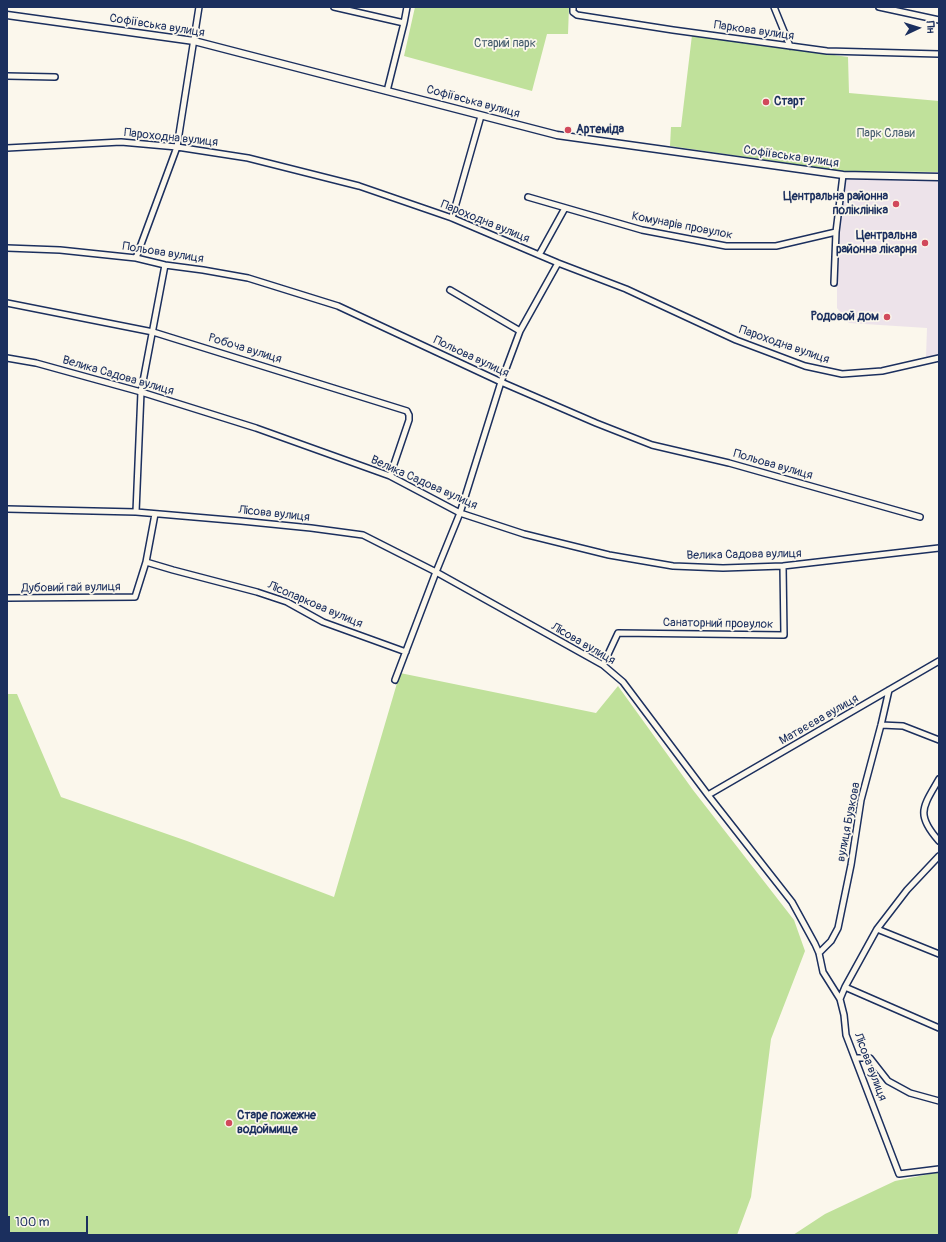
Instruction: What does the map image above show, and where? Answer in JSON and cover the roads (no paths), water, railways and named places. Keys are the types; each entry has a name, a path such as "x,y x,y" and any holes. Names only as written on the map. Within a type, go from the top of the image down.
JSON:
{"street":[{"path":"136,258 177,147 199,7"},
{"path":"334,7 404,23"},
{"path":"387,91 407,7"},
{"name":"Паркова вулиця","path":"573,7 573,12 577,15 827,51 939,54"},
{"path":"774,7 790,46"},
{"path":"879,7 939,20"},
{"name":"Софіївська вулиця","path":"7,15 194,41 557,136 843,175 939,177"},
{"path":"7,76 55,77"},
{"path":"452,218 481,116"},
{"name":"Пароходна вулиця","path":"7,148 121,142 177,147 248,158 358,186 452,218 558,263 626,289 736,340 805,366 842,374 882,371 939,358"},
{"path":"834,283 836,232 843,175"},
{"name":"Комунарів провулок","path":"528,197 642,230 726,246 776,246 836,232"},
{"path":"539,255 565,208"},
{"name":"Польова вулиця","path":"7,248 60,250 136,258 165,265 248,278 338,306 501,382 596,423 652,445 729,463 920,517"},
{"path":"394,680 460,513 501,382 520,331 558,263"},
{"path":"136,512 141,392 165,265"},
{"path":"450,290 520,331"},
{"name":"Робоча вулиця","path":"7,303 153,332 407,411 409,415 408,420 390,476"},
{"name":"Велика Садова вулиця","path":"7,358 36,363 141,392 256,428 390,476 460,513 524,534 616,556 673,566 723,568 783,566 939,548"},
{"name":"Лісова вулиця","path":"7,510 136,512 311,528 363,535 436,572 603,665 623,682 708,795 792,902 819,953 823,972 840,999 844,1015 846,1035 899,1174 939,1169"},
{"path":"146,562 156,514"},
{"name":"Дубовий гай вулиця","path":"7,598 135,597 146,562"},
{"name":"Лісопаркова вулиця","path":"146,562 257,592 287,602 323,622 406,652"},
{"name":"Санаторний провулок","path":"603,665 618,633 784,635 783,566"},
{"name":"Матвєєва вулиця","path":"708,795 939,661"},
{"name":"вулиця Бузкова","path":"819,953 831,941 838,928 847,885 861,800 882,725 889,690"},
{"path":"882,725 903,726 939,740"},
{"path":"939,779 925,803 923,815 929,830 939,841"},
{"path":"840,999 877,929 907,890 939,856"},
{"path":"877,929 939,954"},
{"path":"845,987 939,1028"},
{"path":"855,1058 870,1058 888,1081 910,1093 939,1102"}],"place":[{"name":"Старт","path":"766,102"},
{"name":"Артеміда","path":"568,130"},
{"name":"Центральна районна поліклініка","path":"896,204"},
{"name":"Центральна районна лікарня","path":"925,243"},
{"name":"Родовой дом","path":"887,317"},
{"name":"Старе пожежне водоймище","path":"229,1123"}],"park label":[{"name":"Старий парк","path":"505,44"},
{"name":"Парк Слави","path":"886,134"}]}
